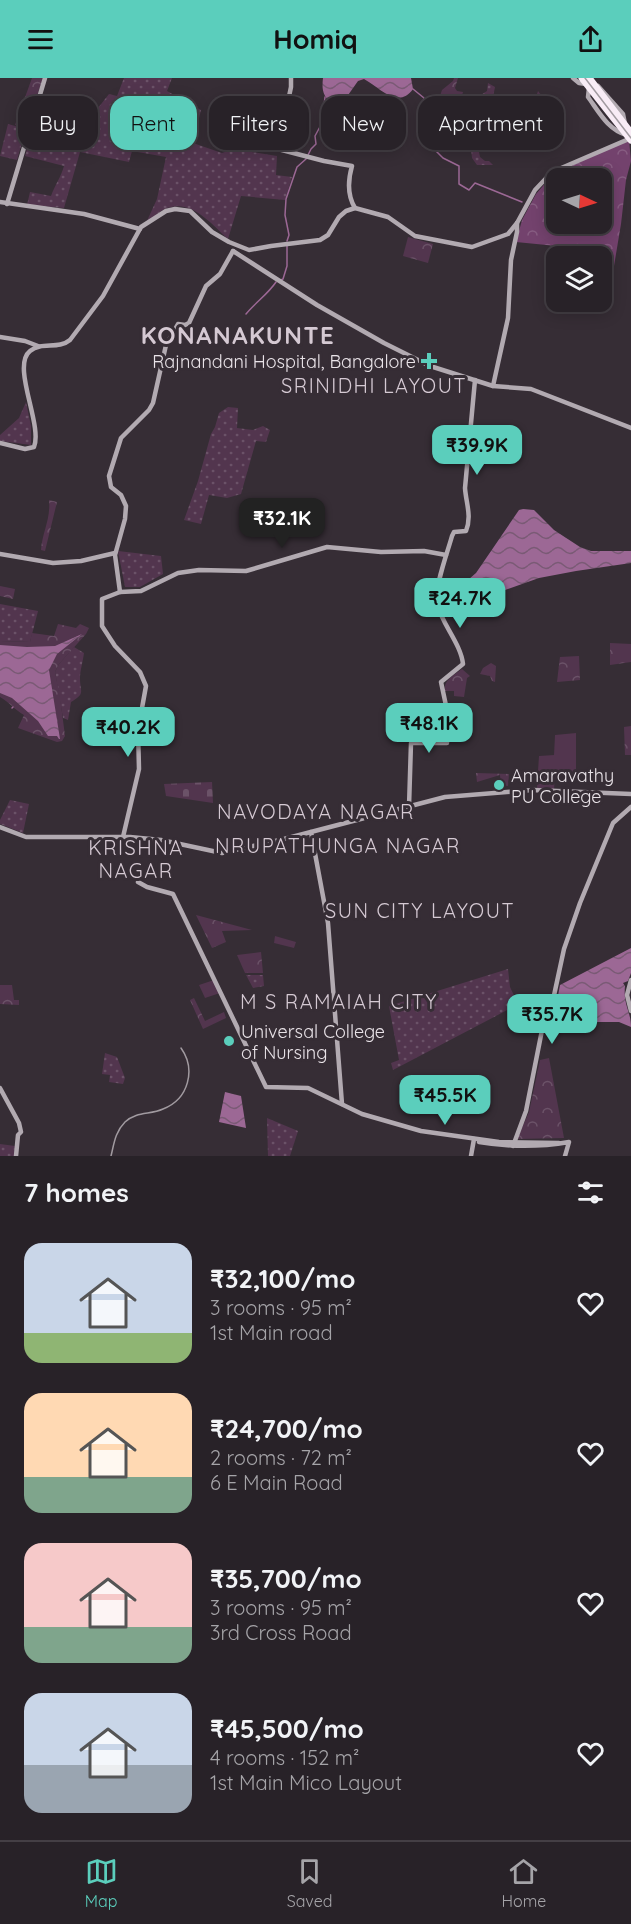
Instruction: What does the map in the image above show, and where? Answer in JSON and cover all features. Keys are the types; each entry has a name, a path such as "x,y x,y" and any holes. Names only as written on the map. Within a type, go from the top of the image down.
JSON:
{"highway":[{"path":"589,82 625,124 630,137"},
{"path":"589,82 630,137"}],"street":[{"path":"7,204 45,78"},
{"path":"291,78 278,148 352,166 349,184 350,197 355,208"},
{"path":"573,78 579,83 589,82"},
{"path":"0,338 36,347 63,345 70,340 103,296 141,228 166,212 185,210 195,214 212,232 235,245 254,251 271,246 324,238 339,216 355,208 388,217 415,236 470,247 502,236 510,230 538,183 549,172 630,137"},
{"path":"0,202 94,217 141,228"},
{"path":"493,386 508,318 511,260 518,232 516,222"},
{"path":"120,592 115,554 125,519 126,506 121,495 111,487 109,476 121,438 154,402 166,345 178,324 189,323 206,286 220,274 235,245"},
{"path":"233,251 317,305 391,347 430,366 493,386 531,389 631,428"},
{"path":"0,443 27,449 34,448 36,438 25,382 24,360 26,355 36,347"},
{"path":"409,807 411,743 447,743 448,715 441,682 463,664 461,654 437,604 437,595 453,533 466,531 469,522 465,488 475,380"},
{"path":"123,837 139,769 138,730 146,686 140,672 115,646 102,626 101,599 120,592 141,591 178,573 199,570 246,571 327,548 381,552 426,552 446,555"},
{"path":"0,555 64,564 115,554"},
{"path":"0,827 30,837 123,837 161,840 222,852 446,797 533,790 631,796"},
{"path":"514,1144 526,1110 544,1020 550,1014 567,939 613,823 631,807"},
{"path":"311,832 328,922 342,1104"},
{"path":"138,882 147,887 173,894 266,1087 303,1086 362,1114 429,1135 514,1144 569,1142 565,1156"},
{"path":"631,980 627,995 631,1011"},
{"path":"0,1090 20,1130 16,1156"},
{"path":"471,1156 474,1140"}],"green space":[{"path":"32,78 43,78 37,96 25,96"},
{"path":"124,78 172,78 167,91 176,96 117,96"},
{"path":"454,78 458,78 455,88 463,92 462,96 440,96 442,90"},
{"path":"488,83 495,87 493,96 481,96 487,91"},
{"path":"109,94 117,96 110,96 110,150 197,150 197,144 222,153 239,150 277,156 276,175 292,177 285,200 241,196 228,239 200,214 183,207 165,209 146,223 157,199 166,157 132,151 129,162 80,152 64,208 27,205 30,192 51,196 64,166 25,156 27,150 98,150 98,108"},
{"path":"197,108 201,110 197,126"},
{"path":"8,124 18,127 18,150 20,150 17,160 0,156"},
{"path":"629,140 631,161 626,180 612,278 612,246 557,246 516,242 522,220 536,194 546,182 546,234 612,234 612,168 565,168"},
{"path":"471,150 479,150 480,157 493,165 477,165 472,158"},
{"path":"408,237 433,244 428,263 403,256"},
{"path":"26,402 31,426 31,445 0,441 0,435 19,418"},
{"path":"228,407 238,408 237,428 253,430 263,426 270,430 266,442 256,441 241,494 227,498 209,495 201,524 184,520 219,413"},
{"path":"49,500 57,502 45,551 41,550 49,513"},
{"path":"118,551 161,556 163,574 140,587 125,587"},
{"path":"0,586 15,589 13,599 0,596"},
{"path":"0,604 38,611 30,642 0,641"},
{"path":"58,624 76,628 80,624 89,628 55,672 65,736 62,741 57,742 18,728 24,715 0,697 0,641 30,642 32,633 54,636"},
{"path":"610,643 631,644 631,662 610,665"},
{"path":"74,647 84,653 80,675 81,692 79,697 71,702 68,720 63,718 55,672"},
{"path":"579,656 580,680 557,682 560,657"},
{"path":"491,663 496,666 495,682 490,676 480,674 483,668"},
{"path":"462,669 470,676 467,678 464,697 454,696 454,691 445,691 445,687 450,678"},
{"path":"631,726 631,755 625,755 624,727"},
{"path":"576,733 576,773 538,771 539,756 554,755 555,735"},
{"path":"476,773 509,774 508,786 501,785 500,775 477,782"},
{"path":"538,775 555,777 554,789 537,788"},
{"path":"212,782 213,803 166,796 164,784"},
{"path":"10,800 29,804 23,833 0,824"},
{"path":"196,915 252,930 222,931 226,942 212,948"},
{"path":"275,936 296,942 294,948 274,943"},
{"path":"261,952 263,973 245,973 237,955"},
{"path":"508,969 510,987 519,1006 515,1006 393,1070 391,1063 399,1060 389,1006"},
{"path":"246,975 263,975 264,986 253,988"},
{"path":"214,980 220,993 205,998 199,985"},
{"path":"0,985 12,985 14,1000 19,1000 19,1005 0,1004"},
{"path":"194,998 205,1021 224,1012 226,1018 203,1029 190,1000"},
{"path":"105,1053 117,1057 125,1078 123,1084 109,1082 110,1075 102,1074"},
{"path":"549,1058 564,1138 517,1139 529,1112 540,1060"},
{"path":"267,1118 298,1131 290,1156 268,1156"},
{"path":"0,1144 15,1146 14,1156 0,1156"}],"water":[{"path":"323,78 411,78 413,89 404,96 392,96 364,79 358,81 347,96 325,96"},
{"path":"519,510 534,510 554,530 580,547 591,551 631,551 631,563 539,578 480,599 454,613 444,610 454,592 476,573"},
{"path":"82,634 57,654 49,670 60,739 57,736 48,736 38,721 12,698 0,693 0,645 55,646"},
{"path":"631,948 631,973 628,981 623,983 631,1027 619,1022 597,1022 580,1013 555,1012 560,985"},
{"path":"225,1092 241,1096 246,1128 219,1122"}],"waterway":[{"path":"413,89 424,98 419,121 430,145 443,158 459,166 459,184 469,190 475,183 522,202"},
{"path":"287,241 289,235 285,215 286,199 297,167 306,159 316,144 315,136 321,125"},
{"path":"281,280 287,266 287,246"},
{"path":"246,314 276,282"}],"railway":[{"path":"585,78 631,138"},
{"path":"111,1156 117,1134 125,1122 134,1116 158,1111 172,1104 184,1091 189,1074 186,1056 181,1048"}],"place":[{"name":"Rajnandani Hospital, Bangalore","path":"429,361"},
{"name":"Amaravathy PU College","path":"499,785"},
{"name":"Universal College of Nursing","path":"229,1041"}],"district":[{"name":"KONANAKUNTE","path":"238,335"},
{"name":"SRINIDHI LAYOUT","path":"374,385"},
{"name":"NAVODAYA NAGAR","path":"316,811"},
{"name":"NRUPATHUNGA NAGAR","path":"338,845"},
{"name":"KRISHNA NAGAR","path":"136,858"},
{"name":"SUN CITY LAYOUT","path":"420,910"},
{"name":"M S RAMAIAH CITY","path":"339,1001"}]}
